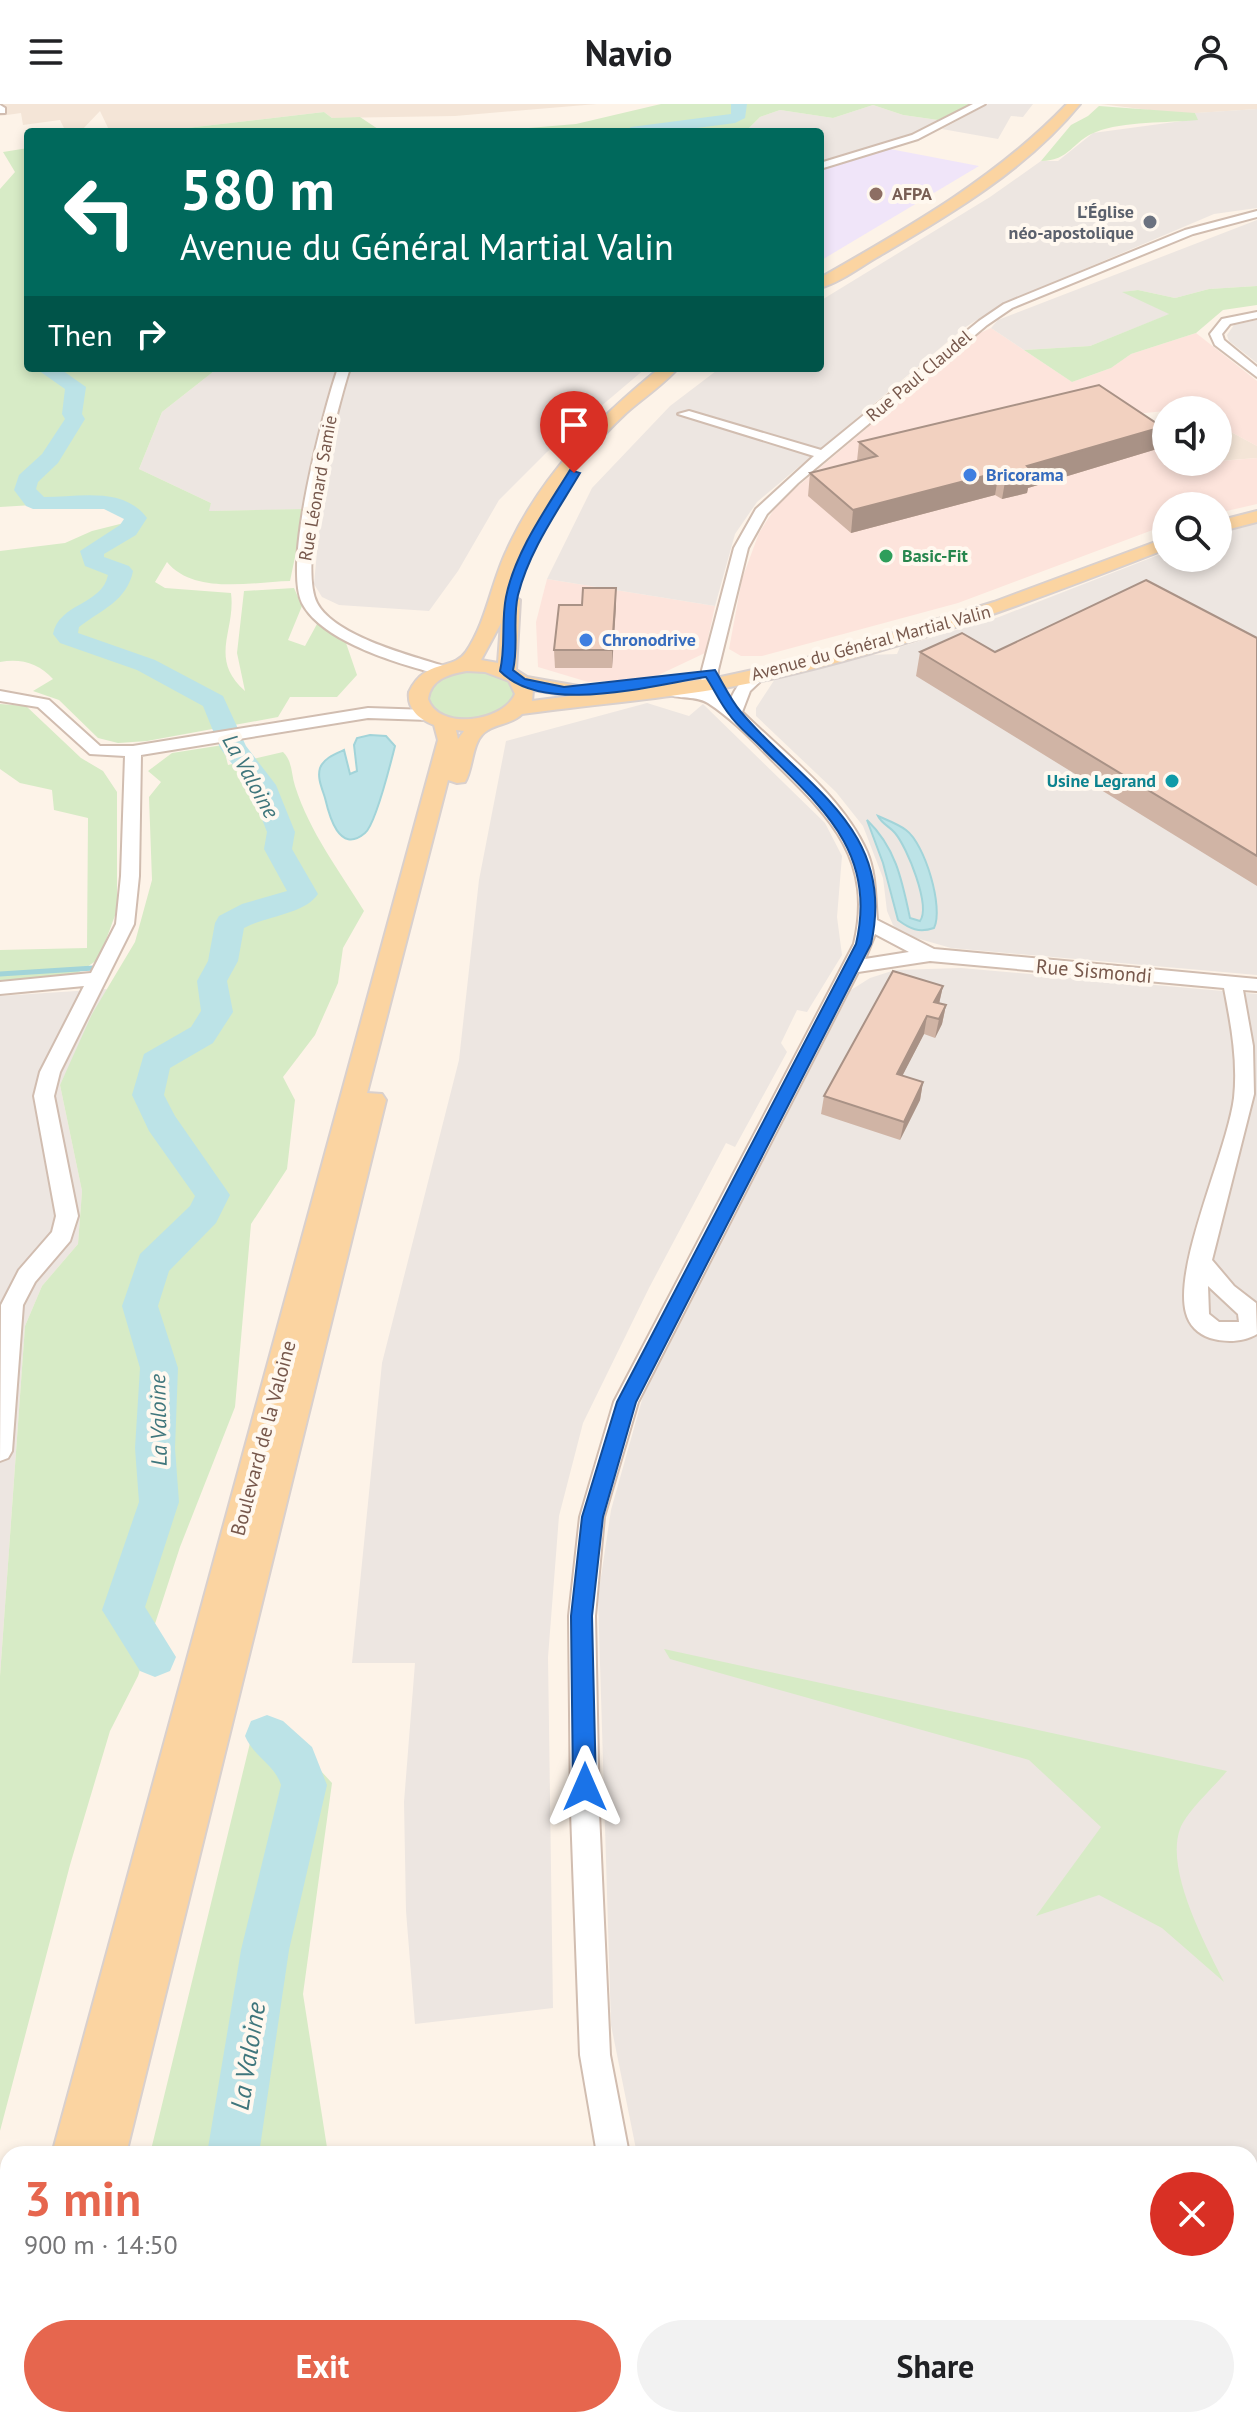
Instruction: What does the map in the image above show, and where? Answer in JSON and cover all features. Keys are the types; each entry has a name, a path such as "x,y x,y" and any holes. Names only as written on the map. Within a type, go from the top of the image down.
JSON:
{"main road":[{"path":"824,275 1000,167 1043,128 1063,104"},
{"path":"824,282 960,203 1008,168 1074,104"},
{"path":"480,725 436,719 418,703 428,682 467,665 489,633 515,553 562,472 591,436 665,372"},
{"path":"518,709 525,694 514,676 508,630 512,596 527,553 545,518 586,456 636,404 677,372"},
{"path":"1232,512 1257,506"},
{"path":"1232,523 1257,516"},
{"name":"Avenue du Général Martial Valin","path":"467,665 564,691 714,685 753,666 956,610 1152,537"},
{"name":"Avenue du Général Martial Valin","path":"480,725 499,720 518,709 714,685 938,628 1025,599 1152,549"},
{"name":"Boulevard de la Valoine","path":"74,2146 448,740 436,719"},
{"name":"Boulevard de la Valoine","path":"108,2146 287,1431 463,752 480,725"}],"street":[{"path":"824,165 915,137 980,104"},
{"name":"Rue Paul Claudel","path":"714,685 746,535 768,503 983,323 1008,306 1189,232 1257,214"},
{"path":"1257,315 1226,321 1216,334 1219,342 1257,373"},
{"name":"Rue Léonard Samie","path":"343,372 331,414 307,542 303,586 309,603 320,617 341,631 394,655 416,678 428,682"},
{"path":"684,414 824,455"},
{"path":"734,713 739,694 748,682 761,673"},
{"path":"368,713 428,682"},
{"path":"612,2146 595,2055 585,1812 582,1616 592,1517 626,1402 863,944 868,923 868,893 861,862 834,812 734,713 714,685"},
{"path":"0,696 43,703 96,751 133,751 368,713 436,719"},
{"path":"0,1451 12,1305 27,1276 62,1235 67,1216 44,1096 50,1072 125,924 130,876 133,751"},
{"name":"Rue Sismondi","path":"868,923 930,955"},
{"name":"Rue Sismondi","path":"851,967 930,955 1257,985"},
{"path":"0,988 99,978"},
{"path":"1202,1263 1243,1108 1244,1039 1232,983"}],"shaded area":[{"path":"0,104 597,104 455,116 332,118 324,112 186,128 108,128 100,111 84,128 64,128 60,120 23,125 21,113 0,116"},
{"path":"988,104 1033,104 1023,117 1011,116 998,139 942,129"},
{"path":"1100,104 1257,104 1257,109 1182,114"},
{"path":"873,105 903,115 938,120 934,125 902,138 824,161 824,128 749,128 760,117 780,110 833,118"},
{"path":"1257,109 1257,208 1214,214 1002,304 964,328 757,502 735,534 715,606 547,579 592,488 670,406 715,372 824,372 824,299 990,197 1041,161 1058,161 1093,133 1197,119 1195,113"},
{"name":"AFPA","path":"890,149 979,166 824,259 824,168"},
{"path":"1257,220 1257,286 1209,289 1175,298 1138,290 1124,292 1170,314 1090,346 1024,350 991,328 998,320"},
{"path":"1257,320 1257,363 1229,341 1227,335 1234,325"},
{"path":"991,328 1072,382 1111,368 1131,354 1196,333 1257,381 1257,446 1232,433 1232,396 1152,396 1152,412 1124,415 1152,434 1152,476 1232,476 1232,460 1257,458 1257,504 1232,510 1232,492 1152,492 1152,530 958,603 762,656 741,656 729,649 742,579 759,533 778,503 980,333"},
{"path":"213,372 641,372 547,452 499,500 458,571 429,611 339,605 322,597 314,584 321,509 208,511 211,503 139,469 162,412"},
{"path":"1232,433 1257,446 1257,458 1232,460"},
{"path":"1257,523 1257,975 951,948 902,934 893,925 887,911 883,878 863,826 836,792 756,716 756,708 775,679 869,655 897,654 900,647 999,617 1152,557 1152,572 1232,572 1232,530"},
{"path":"547,579 715,606 705,653 650,679 588,682 538,667 536,622"},
{"path":"647,703 689,716 703,704 825,823 842,856 837,917 842,955 807,1012 797,1010 781,1043 787,1052 735,1147 726,1143 649,1288 583,1423 559,1516 548,1657 553,2008 415,2024 406,1911 404,1802 415,1663 352,1663 382,1363 459,1060 479,880 506,741"},
{"path":"961,968 1257,994 1257,2146 635,2146 611,2025 598,1597 611,1510 643,1396 851,990 870,978 895,970"},
{"path":"107,989 60,1085 82,1191 78,1244 42,1286 25,1326 0,1676 0,996"}],"green space":[{"path":"661,104 971,104 938,120 903,115 873,105 833,118 780,110 760,117 749,128 528,128 576,124"},
{"path":"1099,106 1195,113 1198,120 1107,128 1088,136 1058,158 1041,161 1071,125"},
{"path":"324,112 332,118 360,117 376,128 186,128"},
{"path":"24,149 24,372 213,372 162,412 139,469 211,503 209,511 305,509 290,581 208,583 178,572 167,562 155,582 165,588 231,593 226,656 234,679 245,691 237,653 244,591 294,588 302,606 288,640 305,646 317,624 346,643 357,675 337,697 290,697 278,717 147,741 118,743 98,738 59,700 33,691 53,679 42,669 22,661 0,662 0,551 65,543 92,531 124,523 124,514 115,500 0,507 0,189 15,172 3,152"},
{"path":"1257,286 1257,305 1223,310 1196,333 1131,354 1111,368 1072,382 1024,350 1090,346 1169,314 1122,292 1138,290 1175,298 1209,289"},
{"path":"474,669 509,679 517,695 504,711 485,719 463,720 442,714 426,702 428,686 446,673"},
{"path":"0,704 26,706 81,758 103,771 117,792 117,910 99,959 76,974 0,981 0,950 87,948 88,818 54,810 52,790 20,783 0,769"},
{"path":"223,745 228,765 283,752 309,820 364,911 343,948 338,983 315,1035 283,1077 295,1100 287,1169 251,1224 235,1407 180,1547 138,1676 110,1731 70,1865 0,2131 0,1676 25,1326 42,1286 78,1244 82,1191 60,1085 92,1014 135,942 152,880 149,797 161,782 148,771 172,753"},
{"path":"664,1649 1227,1771 1188,1815 1180,1829 1177,1846 1178,1865 1189,1907 1224,1982 1162,1928 1099,1895 1036,1916 1101,1827 1029,1760 670,1659"},
{"path":"282,1729 332,1783 303,1994 327,2146 152,2146 250,1743"}],"water":[{"path":"386,736 395,746 369,828 356,839 348,839 342,836 333,822 320,783 320,768 327,759 344,750 350,774 357,771 354,745 357,738"},
{"path":"878,816 906,830 920,848 935,892 934,928 915,929 898,920 883,863 867,820 891,853 901,878 910,918 920,921 923,913 920,890 900,840"}],"building":[{"path":"1099,385 1152,420 1152,430 1027,466 1031,470 1006,476 999,472 853,510 810,473 877,456 859,442"},
{"name":"Usine Legrand","path":"1146,580 1257,638 1257,856 920,652 962,633 995,652"},
{"name":"Chronodrive","path":"583,588 616,588 612,650 554,650 559,605 582,605"},
{"path":"893,971 943,986 934,1002 946,1005 939,1019 927,1016 897,1074 923,1082 904,1122 824,1096"}],"waterway":[{"name":"La Valoine","path":"661,128 735,118 740,115 739,104"},
{"name":"La Valoine","path":"52,372 76,387 72,414 75,419 50,458 27,480 25,490 41,504 104,502 127,510 136,518 128,530 92,551 93,561 121,571 119,581 101,602 67,624 65,634 146,665 214,702 233,748 262,785 281,832 278,849 303,894 290,902 252,911 230,923 223,961 212,981 217,1012 202,1035 155,1062 148,1095 161,1122 213,1195 204,1214 153,1264 140,1306 159,1368 155,1448 159,1502 123,1610 155,1657"},
{"path":"0,974 94,968"},
{"name":"La Valoine","path":"234,2146 265,1950 304,1785 296,1762 267,1736"}],"place":[{"name":"AFPA","path":"876,194"},
{"name":"L’Église néo-apostolique","path":"1150,222"},
{"name":"Bricorama","path":"970,475"},
{"name":"Basic-Fit","path":"886,556"},
{"name":"Chronodrive","path":"586,640"},
{"name":"Usine Legrand","path":"1172,781"}],"route":[{"path":"574,473 527,553 512,596 508,630 510,654 506,671 521,682 564,691 587,691 710,673 734,713 834,812 858,852 868,893 868,923 863,944 626,1402 592,1517 582,1616 585,1787"}]}
